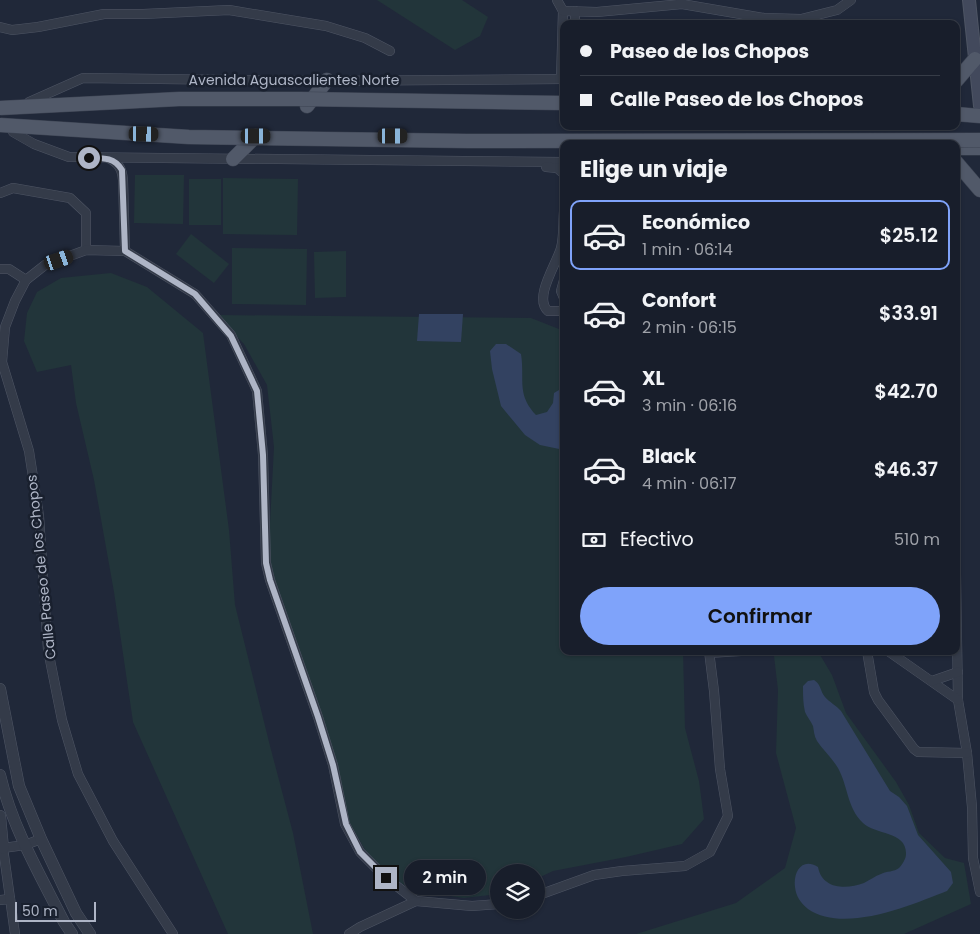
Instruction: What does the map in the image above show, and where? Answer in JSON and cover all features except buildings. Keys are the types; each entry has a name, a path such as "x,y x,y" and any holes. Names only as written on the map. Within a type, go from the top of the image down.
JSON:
{"main road":[{"path":"969,0 980,106"},
{"path":"960,76 975,59"},
{"path":"307,106 327,80"},
{"path":"0,108 189,99 560,103"},
{"name":"Avenida Aguascalientes Norte","path":"0,103 560,108"},
{"path":"960,113 980,111"},
{"path":"960,114 980,116"},
{"path":"0,126 189,137 560,141"},
{"path":"6,132 613,140"},
{"path":"233,159 256,136"},
{"path":"960,141 980,140"},
{"path":"960,148 980,148"},
{"path":"960,167 980,190"}],"street":[{"path":"557,0 564,11 564,20"},
{"path":"564,11 597,12 682,2 764,18 801,19 837,10 851,0"},
{"path":"0,27 12,30 38,27 104,14 229,10 326,26 365,38 390,51"},
{"path":"574,20 575,11"},
{"name":"Avenida Aguascalientes Norte","path":"29,102 83,78 560,79"},
{"path":"6,132 69,157 560,162"},
{"path":"108,158 119,165 122,170 125,251 195,294 231,336 257,391 263,455 266,563 270,580 333,765 346,824 360,852 386,878 416,901"},
{"path":"123,180 129,166 141,158"},
{"path":"509,162 521,166 554,167 560,170"},
{"path":"0,193 13,188 70,198 86,213 86,250"},
{"name":"Calle Paseo de los Chopos","path":"125,251 86,250 45,265 26,280 14,301 5,326 2,362 29,451 39,516 48,650 62,720 78,774 113,841 173,934"},
{"path":"560,250 546,285 543,301 544,307 548,311 560,311"},
{"path":"0,269 9,268 26,280"},
{"path":"545,893 594,875 684,866 710,852 728,816 720,769 709,655"},
{"path":"868,655 874,692 914,749 918,752 967,753"},
{"path":"894,655 958,700"},
{"path":"958,655 958,700 967,753 972,807 973,858 980,892"},
{"path":"932,681 958,672"},
{"path":"0,689 19,786 41,839 76,912 90,934"},
{"path":"0,775 3,788 25,845 72,934"},
{"path":"3,788 0,815 15,934"},
{"path":"3,848 25,845 41,839"},
{"path":"0,900 10,899"},
{"path":"350,934 360,927 416,901 472,906 490,905"}],"green space":[{"path":"377,0 462,0 488,17 480,36 455,50"},
{"path":"135,175 184,175 183,224 134,223"},
{"path":"223,178 298,179 297,235 223,234"},
{"path":"189,179 221,179 221,225 189,225"},
{"path":"191,234 229,264 214,283 176,254"},
{"path":"232,248 307,249 306,305 232,304"},
{"path":"346,251 346,297 315,298 314,252"},
{"path":"111,273 147,287 203,333 229,530 235,605 293,833 313,934 228,934 133,722 114,592 94,480 76,403 71,365 37,372 24,341 27,313 37,292 61,278"},
{"path":"216,315 531,318 560,329 560,655 683,655 685,728 699,781 704,819 682,844 553,871 545,875 545,864 490,864 490,895 464,898 411,890 372,862 347,818 268,562 274,447 267,385 244,344"},
{"path":"820,655 832,675 846,713 896,782 909,805 919,833 945,858 964,863 971,904 904,934 636,934 736,903 785,868 796,828 776,753 778,690 774,656"}],"water":[{"path":"419,314 463,314 461,342 417,341"},
{"path":"496,344 506,344 521,354 522,386 526,400 536,415 547,412 553,403 554,393 560,389 560,449 540,445 525,435 501,406 492,369 490,351"},
{"path":"814,680 825,697 841,711 890,791 907,806 918,835 951,872 953,883 947,891 897,909 858,918 840,919 823,916 808,909 799,900 796,894 795,881 797,871 803,865 812,864 818,867 824,880 830,884 850,887 897,869 904,862 906,854 905,847 901,841 889,834 868,827 854,811 838,768 817,741 813,726 805,712 803,686 808,681"}],"route":[{"path":"89,158 108,158 116,162 122,170 125,251 195,294 231,336 257,391 263,455 266,563 270,580 333,765 346,824 360,852 386,878"}]}
